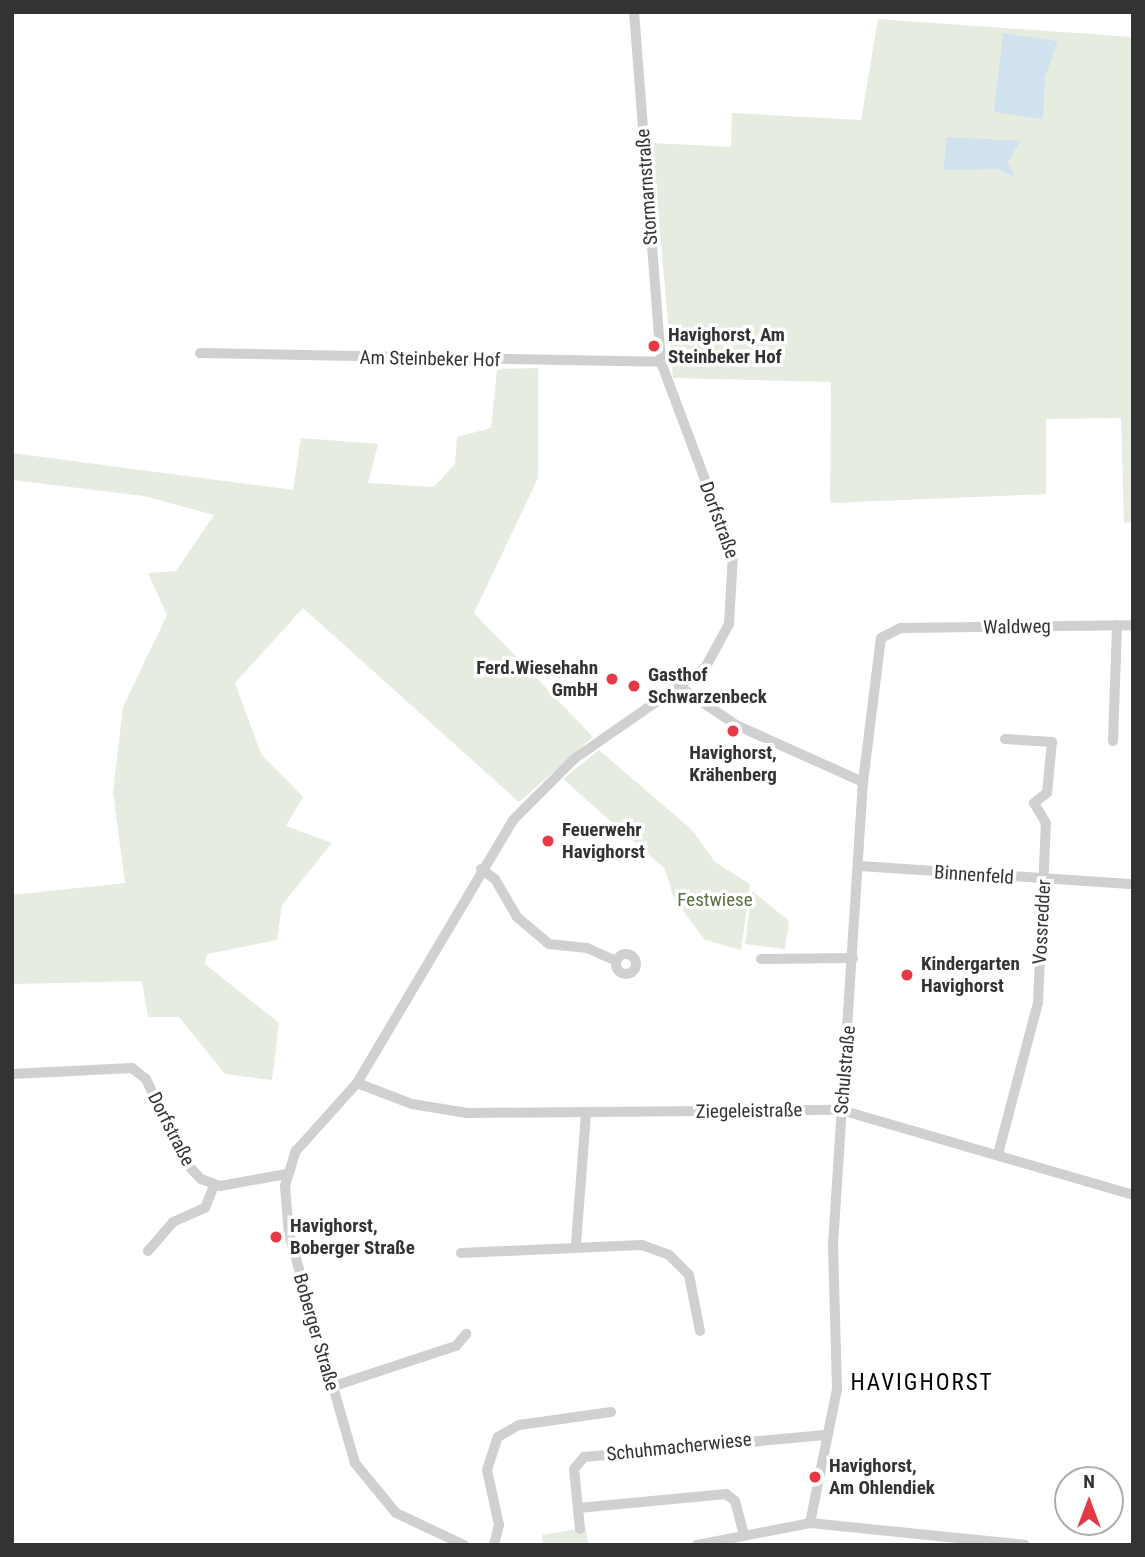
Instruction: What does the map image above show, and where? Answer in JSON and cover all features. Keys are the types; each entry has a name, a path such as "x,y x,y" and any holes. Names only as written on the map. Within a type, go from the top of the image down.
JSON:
{"street":[{"name":"Stormarnstraße","path":"634,12 661,362"},
{"name":"Am Steinbeker Hof","path":"200,353 661,362"},
{"name":"Dorfstraße","path":"357,1083 481,869 522,809 560,770 680,687 721,647 736,573 726,530 661,362"},
{"path":"1113,741 1117,625"},
{"name":"Waldweg","path":"901,628 1133,625"},
{"name":"Schulstraße","path":"810,1524 837,1389 833,1245 860,866 863,782 881,638 901,628"},
{"path":"680,687 736,725 863,782"},
{"name":"Vossredder","path":"998,1154 1038,1003 1046,823 1034,803 1047,793 1052,742 1005,739"},
{"name":"Binnenfeld","path":"860,866 1129,884"},
{"path":"481,869 495,879 517,917 549,944 587,948 617,961"},
{"path":"761,959 853,958"},
{"name":"Dorfstraße","path":"14,1074 121,1065 139,1071 185,1162 214,1186"},
{"name":"Ziegeleistraße","path":"357,1083 412,1104 467,1114 841,1110 1133,1195"},
{"name":"Boberger Straße","path":"357,1083 300,1144 287,1174 289,1235 351,1455 372,1490 411,1523 464,1545"},
{"path":"576,1244 586,1114"},
{"path":"148,1251 173,1222 205,1208 214,1186 287,1174"},
{"path":"461,1253 576,1244 642,1245 668,1255 689,1275 700,1331"},
{"path":"331,1387 456,1346 466,1334"},
{"path":"494,1545 499,1525 487,1471 498,1437 519,1425 611,1412"},
{"name":"Schuhmacherwiese","path":"580,1529 574,1469 584,1457 828,1436"},
{"path":"578,1508 726,1494 735,1500 744,1534"},
{"path":"697,1545 744,1534 810,1524 1025,1545"}],"green space":[{"path":"878,19 1133,37 1133,522 1124,523 1121,418 1046,419 1046,494 830,503 831,382 673,378 652,143 731,147 732,113 861,120","holes":["1003,34 1058,41 1045,78","1021,141 1008,162 1013,176 996,169"]},
{"path":"538,368 538,478 474,613 593,737 519,802 303,608 235,683 261,754 303,797 286,826 332,843 282,905 277,940 207,954 205,964 279,1023 272,1080 225,1074 179,1017 148,1017 142,981 12,984 12,895 125,883 113,792 123,707 167,615 148,573 176,571 214,515 144,496 12,480 12,453 293,490 301,438 378,444 368,483 434,487 455,464 457,437 491,428 497,369"},
{"name":"Festwiese","path":"599,750 692,830 715,862 750,884 741,950 705,940 674,899 665,869 563,779"},
{"path":"752,891 789,921 785,949 745,944"},
{"path":"586,1528 588,1545 543,1545 542,1535"}],"water":[{"path":"1003,33 1058,41 1045,78 1043,119 994,112"},
{"path":"947,137 1021,141 1008,162 1015,177 996,169 943,170"}],"place":[{"name":"Havighorst, Am Steinbeker Hof","path":"654,346"},
{"name":"Ferd.Wiesehahn GmbH","path":"612,679"},
{"name":"Gasthof Schwarzenbeck","path":"634,686"},
{"name":"Havighorst, Krähenberg","path":"733,731"},
{"name":"Feuerwehr Havighorst","path":"548,841"},
{"name":"Kindergarten Havighorst","path":"907,975"},
{"name":"Havighorst, Boberger Straße","path":"276,1237"},
{"name":"Havighorst, Am Ohlendiek","path":"815,1477"}],"district":[{"name":"HAVIGHORST","path":"922,1383"}]}
